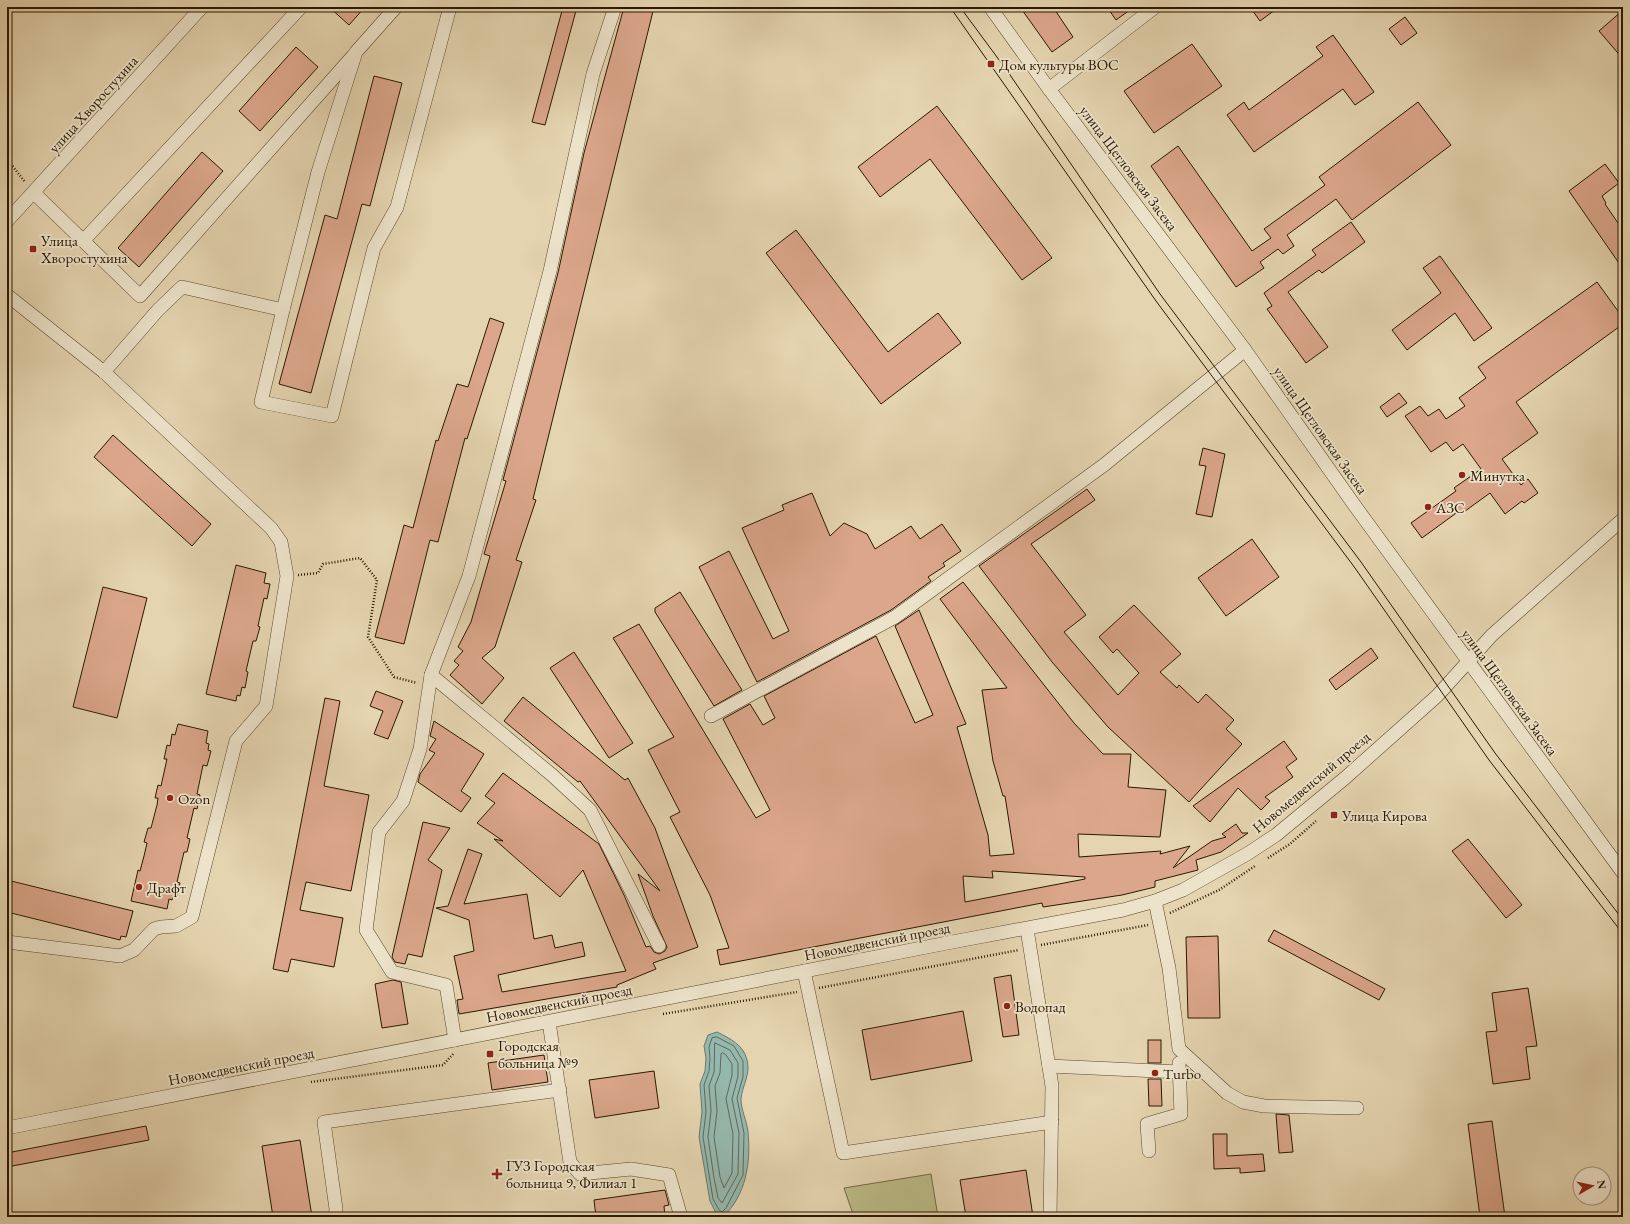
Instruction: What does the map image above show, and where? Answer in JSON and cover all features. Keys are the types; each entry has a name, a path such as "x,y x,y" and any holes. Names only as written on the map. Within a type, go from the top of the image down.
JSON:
{"street":[{"name":"улица Хворостухина","path":"7,221 202,7"},
{"path":"83,241 301,7"},
{"path":"34,193 140,296 396,7"},
{"path":"356,52 318,172 261,402 332,416 374,248 397,207 450,7"},
{"path":"455,1040 446,986 392,972 366,930 379,832 404,801 420,750 430,681 469,576 550,271 593,74 615,7"},
{"name":"улица Щегловская Засека","path":"990,7 1049,89 1245,350 1468,662 1623,873"},
{"path":"1049,89 1156,7"},
{"path":"104,372 158,310 182,287 283,310"},
{"path":"7,295 104,372 271,528 281,542 287,576 266,706 236,741 192,917 176,926 154,929 134,950 120,956 7,942"},
{"path":"711,716 895,617 1104,465 1245,350"},
{"name":"Новомедвенский проезд","path":"7,1128 804,971 1123,910 1154,901 1183,890 1214,874 1276,835 1318,802 1425,706 1492,635 1623,519"},
{"path":"430,681 552,775 590,810 659,946"},
{"path":"1149,1151 1147,1124 1180,1114 1179,1049 1169,968 1154,901"},
{"path":"1026,929 1052,1086 1050,1217"},
{"path":"804,971 843,1153 1052,1122"},
{"path":"549,1022 570,1162 580,1174 632,1169 669,1175 681,1217"},
{"path":"1179,1049 1227,1093 1243,1102 1264,1106 1357,1108"},
{"path":"1049,1066 1180,1072"},
{"path":"336,1217 324,1122 560,1090"}],"path":[{"path":"7,159 34,193"},
{"path":"287,576 318,573 323,564 360,558 377,580 368,637 394,677 430,681"}],"green space":[{"path":"931,1174 938,1217 854,1217 844,1188"}],"water":[{"path":"717,1032 731,1040 743,1050 748,1065 741,1099 748,1132 749,1155 742,1189 731,1208 723,1217 716,1213 710,1201 699,1137 702,1112 700,1084 705,1071 706,1058 704,1046 708,1035"}],"building":[{"path":"329,7 365,7 349,25"},
{"path":"563,7 577,7 545,125 532,122"},
{"path":"624,7 654,7 533,499 536,500 516,560 522,562 495,647 482,658 504,678 482,704 450,675 459,665 454,661 463,651 458,647 471,622 490,556 484,554 506,481 503,480 558,273 584,153"},
{"path":"1020,7 1053,7 1073,37 1052,52"},
{"path":"1107,7 1134,7 1116,20"},
{"path":"1250,7 1279,7 1260,21"},
{"path":"1623,10 1623,59 1599,31"},
{"path":"1405,17 1417,33 1401,45 1389,29"},
{"path":"1333,35 1374,92 1355,105 1343,89 1254,152 1227,115 1244,102 1249,110 1323,56 1316,47"},
{"path":"1192,44 1222,86 1154,133 1124,91"},
{"path":"296,47 318,67 260,131 239,111"},
{"path":"374,76 402,83 370,206 362,204 311,393 279,384 325,215 337,219"},
{"path":"1418,102 1451,145 1352,220 1336,199 1287,235 1294,246 1283,254 1278,249 1260,262 1264,268 1236,287 1151,166 1178,146 1252,251 1271,238 1264,229 1325,185 1319,177"},
{"path":"937,106 1052,258 1022,280 930,159 880,197 858,167"},
{"path":"202,152 223,171 139,267 118,248"},
{"path":"1605,164 1619,183 1602,196 1606,203 1605,204 1618,223 1623,220 1623,269 1569,191"},
{"path":"1351,222 1365,242 1322,273 1319,270 1288,292 1328,347 1306,363 1267,309 1272,306 1264,293 1316,255 1312,250"},
{"path":"796,230 888,352 938,313 961,343 881,404 766,253"},
{"path":"1440,256 1492,328 1474,341 1455,313 1407,350 1392,330 1441,293 1423,268"},
{"path":"1597,282 1623,318 1623,324 1516,402 1538,433 1502,459 1521,485 1528,479 1538,493 1524,503 1522,501 1505,514 1490,493 1461,514 1459,511 1422,538 1411,523 1456,491 1454,488 1481,469 1463,444 1453,451 1446,442 1431,452 1405,416 1420,406 1428,416 1439,409 1446,419 1465,406 1459,398 1486,378 1478,367"},
{"path":"490,318 504,323 467,439 465,438 438,542 430,540 404,644 375,637 404,525 413,528 436,440 438,441 457,384 468,387"},
{"path":"1399,393 1407,403 1387,417 1380,407"},
{"path":"113,435 211,524 192,546 94,457"},
{"path":"1203,448 1225,454 1212,517 1196,514 1206,466 1199,465"},
{"path":"1087,489 1095,500 1031,544 1086,615 1064,632 1118,695 1139,673 1117,649 1113,653 1099,637 1134,605 1181,654 1160,672 1177,688 1179,685 1198,703 1206,694 1234,720 1226,729 1242,744 1189,802 1108,727 1052,662 979,566"},
{"path":"812,493 830,536 844,523 867,534 875,549 911,526 920,539 942,524 961,551 943,563 945,566 928,577 931,581 891,610 757,682 699,567 729,551 773,639 789,631 742,528 784,510 782,505"},
{"path":"1252,539 1279,577 1226,616 1198,578"},
{"path":"236,565 266,573 264,583 270,584 267,599 264,598 258,626 260,627 256,641 253,641 246,671 248,672 245,688 242,687 240,696 237,695 236,701 206,694"},
{"path":"963,582 1074,723 1103,754 1131,754 1128,787 1166,790 1160,837 1078,834 1079,857 1161,851 1160,854 1190,846 1173,868 1212,841 1226,837 1222,834 1236,824 1242,833 1248,833 1221,852 1196,860 1198,870 1155,881 1155,887 1122,895 1043,907 1042,903 720,965 717,950 729,948 710,895 670,817 680,812 648,750 674,737 613,638 639,624 756,818 770,810 723,719 750,704 763,725 775,718 764,696 876,636 915,723 933,715 895,626 919,610 966,724 957,727 988,835 990,856 1014,854 1005,796 1003,796 993,761 982,690 1007,688 940,599","holes":["992,871 1085,877 1085,879 965,902 963,876 993,878"]},
{"path":"103,587 147,598 117,718 73,707"},
{"path":"680,592 742,690 714,706 655,612 655,608"},
{"path":"1371,648 1378,658 1336,690 1329,680"},
{"path":"574,652 633,743 609,758 550,668"},
{"path":"376,691 403,701 388,739 374,734 383,711 370,706"},
{"path":"523,697 625,780 628,778 655,828 698,947 653,963 656,969 617,985 617,987 459,1014 457,1000 463,999 454,956 474,951 469,920 436,908 448,906 468,849 482,854 464,904 527,894 534,939 552,935 555,948 582,942 585,956 498,975 502,992 626,971 583,870 560,897 494,839 503,841 477,823 495,803 485,796 503,773 599,844 624,895 646,947 650,946 654,952 659,954 665,951 667,947 653,916 638,874 660,891 580,781 578,782 504,721"},
{"path":"325,698 340,701 324,786 369,795 351,891 306,882 300,910 343,918 334,967 291,959 288,972 273,969"},
{"path":"434,721 484,754 461,791 471,798 461,812 418,782 420,774 435,753 429,750 436,739 430,736"},
{"path":"178,724 208,731 206,743 209,744 208,750 211,751 207,766 203,765 197,794 200,795 197,809 194,808 187,838 190,839 187,852 184,852 177,882 180,883 177,897 173,896 172,900 169,899 167,909 131,901 138,870 140,871 147,843 144,842 148,828 151,828 157,805 158,798 155,798 158,785 161,786 167,759 164,759 167,745 170,746 172,734 175,735"},
{"path":"1284,741 1297,759 1286,767 1293,777 1265,797 1270,801 1261,810 1238,788 1210,822 1193,806"},
{"path":"423,822 450,828 428,860 442,870 422,957 408,954 405,964 395,962 392,957"},
{"path":"1468,839 1522,905 1506,918 1452,851"},
{"path":"7,880 133,911 126,937 121,936 120,940 7,912"},
{"path":"1274,930 1385,989 1379,1000 1268,941"},
{"path":"1218,936 1220,1018 1188,1018 1186,937"},
{"name":"Водопад","path":"1011,975 1019,1035 1003,1037 994,978"},
{"path":"393,980 401,982 408,1024 382,1028 375,984"},
{"path":"1528,988 1537,1046 1526,1047 1530,1079 1493,1084 1486,1032 1497,1031 1492,993"},
{"path":"963,1011 972,1061 871,1080 862,1030"},
{"path":"1148,1040 1161,1040 1161,1063 1148,1063"},
{"path":"544,1055 548,1082 492,1090 488,1063"},
{"path":"654,1071 659,1108 595,1118 589,1080"},
{"path":"1148,1079 1161,1079 1162,1106 1149,1106"},
{"path":"1276,1114 1289,1115 1293,1152 1279,1153"},
{"path":"1492,1121 1505,1217 1480,1217 1468,1124"},
{"path":"146,1126 149,1140 7,1167 7,1153"},
{"path":"1213,1134 1227,1134 1227,1156 1263,1154 1265,1171 1240,1173 1240,1168 1214,1169"},
{"path":"300,1140 312,1217 273,1217 262,1146"},
{"path":"1026,1170 1033,1217 966,1217 960,1180"},
{"path":"665,1190 669,1205 664,1206 665,1217 596,1217 594,1200"}],"tram line":[{"path":"950,7 1156,301 1355,568 1489,760 1623,934"},
{"path":"960,7 1008,72 1160,294 1361,562 1495,753 1623,920"}],"place":[{"name":"Дом культуры ВОС","path":"991,64"},
{"name":"Улица Хворостухина","path":"33,249"},
{"name":"Минутка","path":"1462,475"},
{"name":"АЗС","path":"1428,507"},
{"name":"Ozon","path":"170,798"},
{"name":"Улица Кирова","path":"1334,815"},
{"name":"Драфт","path":"139,887"},
{"name":"Водопад","path":"1007,1006"},
{"name":"Городская больница №9","path":"490,1054"},
{"name":"Turbo","path":"1155,1073"},
{"name":"ГУЗ Городская больница 9, Филиал 1","path":"497,1174"}]}
